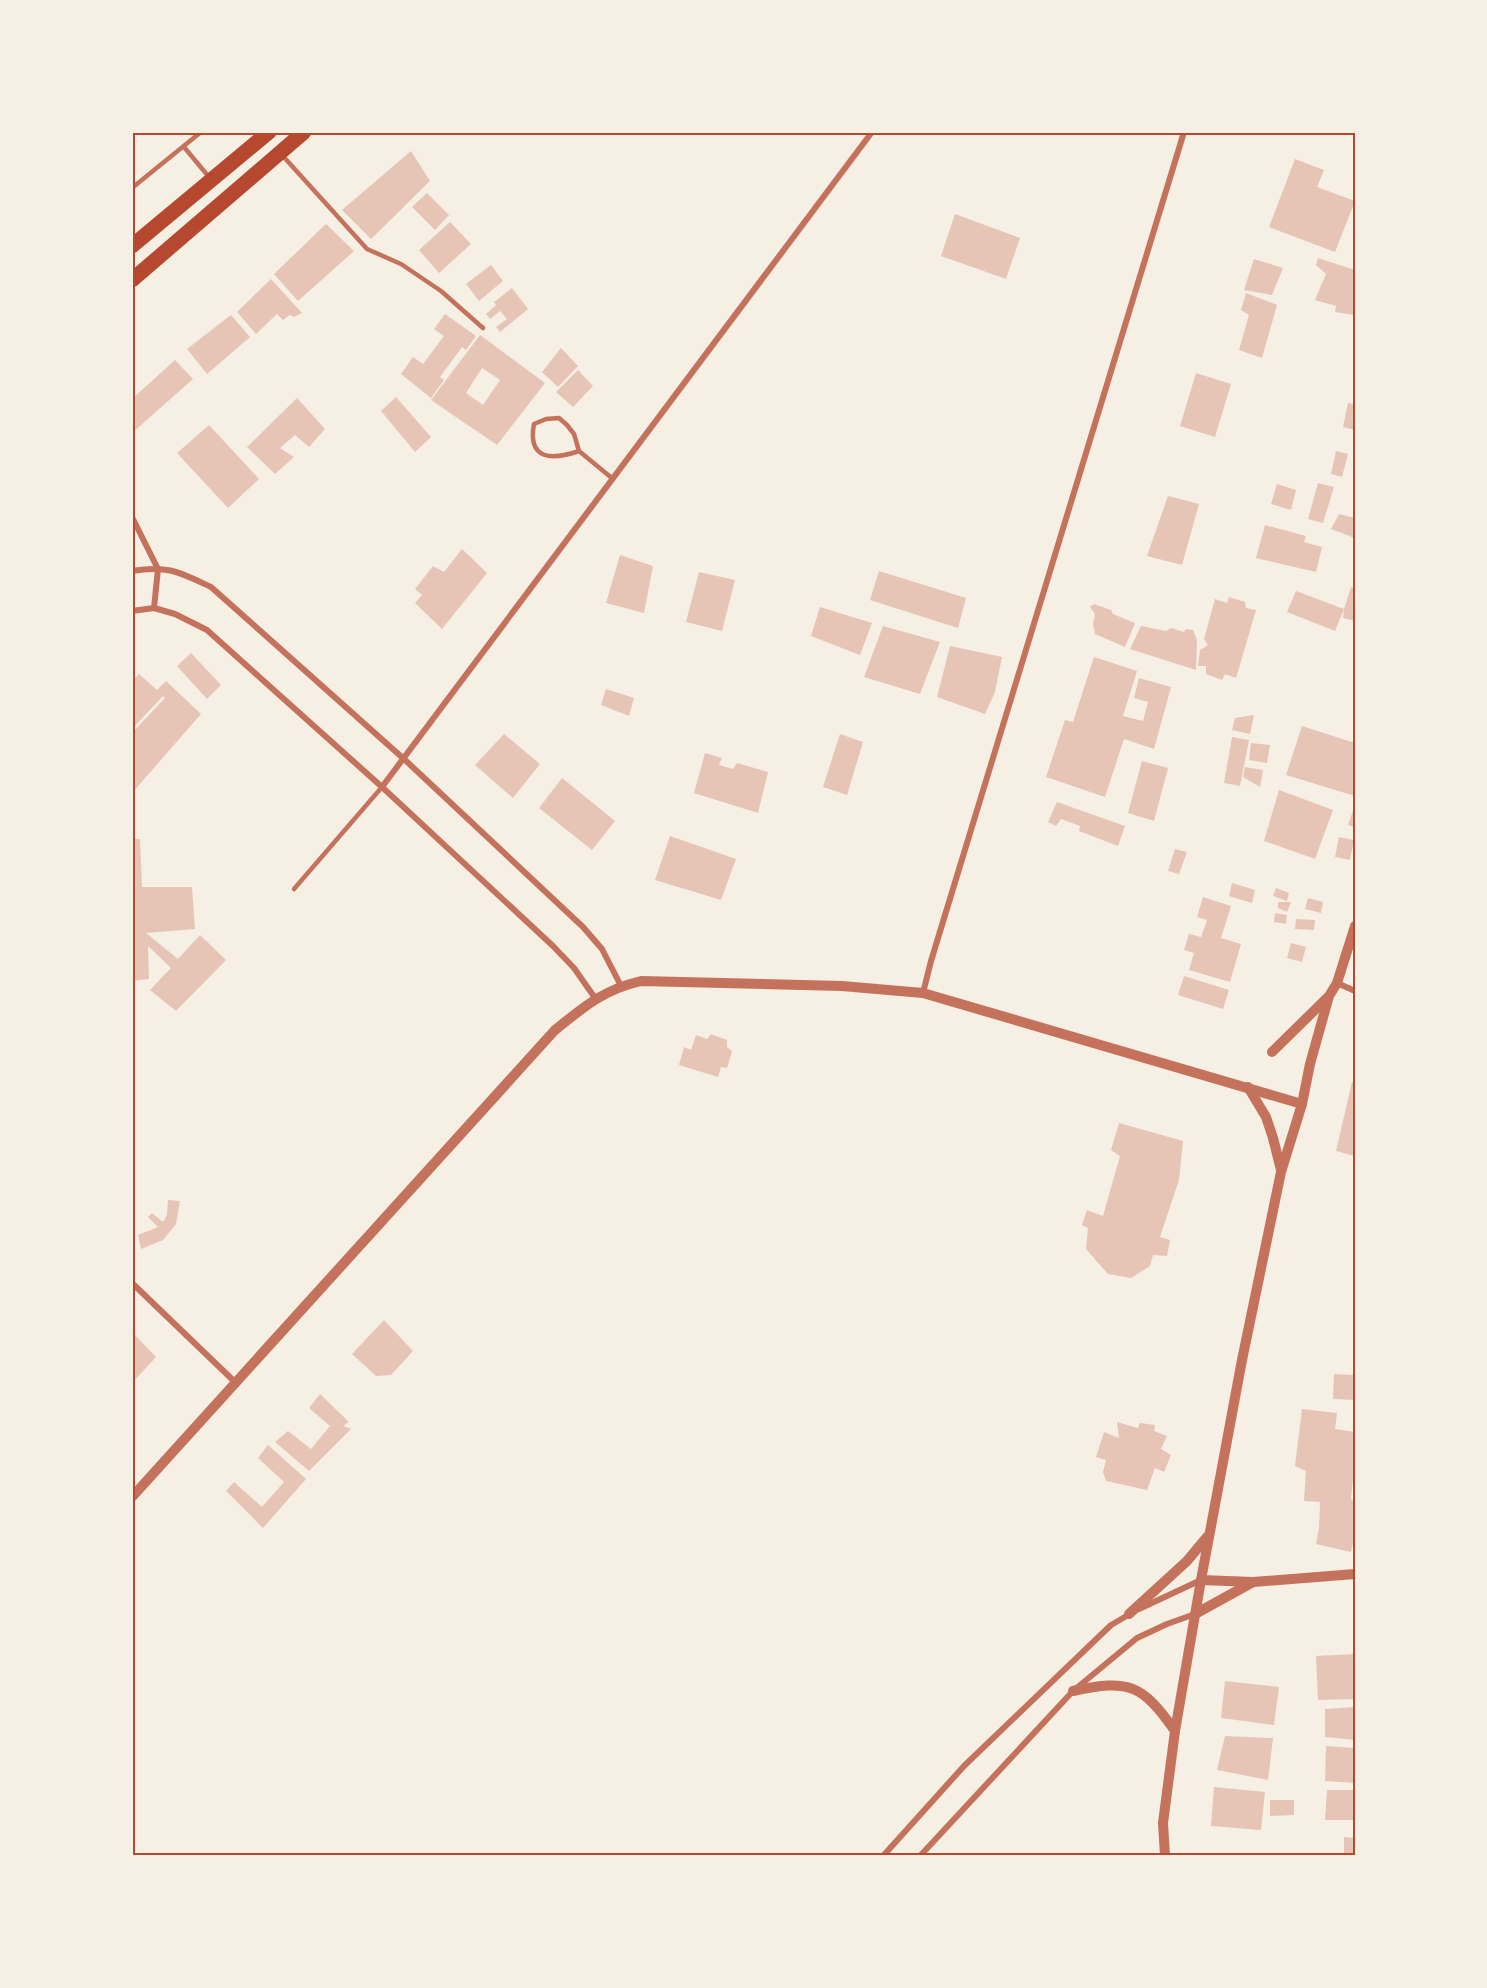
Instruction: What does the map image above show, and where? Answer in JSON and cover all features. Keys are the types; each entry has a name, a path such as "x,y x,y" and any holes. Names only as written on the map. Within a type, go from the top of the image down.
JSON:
{"highway":[{"path":"132,246 269,132"},
{"path":"132,280 304,132"}],"street":[{"path":"382,787 872,132"},
{"path":"923,993 1184,132"},
{"path":"132,517 158,569 154,608"},
{"path":"132,571 175,570 211,587 404,759 583,927 602,949 621,986"},
{"path":"132,611 154,608 175,614 207,630 382,787 553,946 574,968 595,998"},
{"path":"1272,1052 1329,996 1337,983 1355,926"},
{"path":"132,1497 555,1030 595,998 621,986 641,981 842,986 923,993 1302,1104"},
{"path":"1337,983 1355,991"},
{"path":"1165,1856 1163,1823 1175,1731 1242,1360 1281,1172 1302,1104 1310,1064 1329,996"},
{"path":"1248,1087 1266,1117 1281,1172"},
{"path":"132,1283 236,1383"},
{"path":"1129,1614 1187,1561 1209,1535"},
{"path":"883,1856 964,1766 1111,1625 1129,1614 1201,1580 1253,1582 1355,1574"},
{"path":"920,1856 1073,1691 1137,1638 1195,1614 1253,1582"},
{"path":"1073,1691 1122,1684 1140,1690 1156,1704 1175,1731"}],"lane":[{"path":"132,188 201,132"},
{"path":"184,147 212,180"},
{"path":"280,153 368,249 401,264 433,286 483,328"},
{"path":"579,451 557,458 546,457 536,448 532,437 534,424 546,419 559,418 574,435 579,451 613,479"},
{"path":"294,889 382,787"}],"building":[{"path":"411,151 430,181 371,239 342,210"},
{"path":"1295,159 1324,170 1317,187 1355,201 1335,252 1269,227"},
{"path":"427,193 449,215 435,230 412,207"},
{"path":"955,214 1020,238 1006,279 941,256"},
{"path":"450,222 471,244 439,273 419,250"},
{"path":"326,224 354,251 298,301 274,274"},
{"path":"1318,258 1355,270 1355,315 1335,312 1336,306 1315,300 1326,274 1316,265"},
{"path":"1254,259 1283,268 1272,295 1244,290"},
{"path":"491,265 503,281 479,301 466,284"},
{"path":"271,279 302,313 294,317 290,315 283,320 277,314 256,334 237,312"},
{"path":"512,288 528,309 500,332 496,327 507,319 500,311 490,319 486,314 496,305 494,302"},
{"path":"1246,293 1277,305 1262,358 1239,350 1249,315 1241,310"},
{"path":"445,314 476,336 466,350 462,347 440,377 444,380 431,398 401,374 413,357 423,364 444,336 434,329"},
{"path":"231,315 250,337 207,374 187,349"},
{"path":"480,335 545,383 497,445 431,400","holes":["482,368 500,380 483,405 466,393"]},
{"path":"561,348 578,366 558,387 542,372"},
{"path":"175,360 193,379 132,433 132,399"},
{"path":"578,370 593,386 573,407 556,392"},
{"path":"1196,373 1231,384 1215,437 1180,426"},
{"path":"396,397 431,437 415,452 381,411"},
{"path":"297,398 325,429 309,447 295,435 280,448 294,457 275,474 247,447"},
{"path":"1348,403 1355,405 1355,430 1343,427"},
{"path":"209,425 259,479 228,508 177,453"},
{"path":"1336,451 1348,454 1342,477 1331,474"},
{"path":"1318,483 1334,487 1323,523 1308,519"},
{"path":"1277,484 1296,490 1291,510 1271,504"},
{"path":"1168,496 1199,504 1182,565 1147,556"},
{"path":"1339,514 1355,518 1355,538 1331,529"},
{"path":"1265,525 1306,536 1304,542 1322,547 1316,572 1256,558"},
{"path":"462,549 487,573 442,629 415,603 422,595 415,589 433,566 444,572"},
{"path":"620,555 653,566 644,613 606,603"},
{"path":"879,571 966,598 958,628 870,600"},
{"path":"699,572 735,580 722,631 686,622"},
{"path":"1351,587 1355,589 1355,621 1343,618"},
{"path":"1296,591 1344,609 1335,631 1287,612"},
{"path":"1229,597 1245,602 1246,608 1256,610 1236,678 1225,674 1222,680 1206,674 1206,666 1198,666 1200,650 1208,645 1204,639 1215,599 1227,603"},
{"path":"1094,604 1135,623 1125,647 1095,634 1093,624 1095,614 1090,607"},
{"path":"820,607 872,623 860,655 811,636"},
{"path":"883,626 940,642 920,694 864,677"},
{"path":"1141,626 1166,631 1171,628 1184,632 1186,629 1193,630 1197,640 1196,670 1130,649"},
{"path":"950,646 1002,657 995,692 985,714 937,697"},
{"path":"191,653 221,685 207,699 177,666"},
{"path":"1094,657 1137,671 1123,716 1143,721 1148,702 1134,698 1139,678 1171,687 1154,749 1124,739 1105,797 1046,777 1065,720 1073,722"},
{"path":"139,674 157,690 166,681 201,714 132,793 132,733 165,698 163,696 132,729 132,681"},
{"path":"606,689 634,698 629,716 601,705"},
{"path":"1254,715 1250,734 1232,730 1235,718"},
{"path":"1302,726 1355,743 1355,796 1286,775"},
{"path":"504,734 540,764 513,798 475,765"},
{"path":"840,734 863,742 847,795 823,787"},
{"path":"1232,737 1249,740 1240,786 1224,783"},
{"path":"1251,743 1270,745 1267,763 1249,760"},
{"path":"705,753 722,758 719,765 733,769 737,763 768,772 758,813 694,793"},
{"path":"1142,761 1168,768 1154,821 1128,813"},
{"path":"1245,767 1263,770 1260,787 1243,777"},
{"path":"562,778 615,821 592,850 539,808"},
{"path":"1279,790 1333,810 1315,859 1264,841"},
{"path":"1057,802 1125,826 1118,846 1079,831 1080,826 1061,819 1056,826 1048,822"},
{"path":"1355,805 1355,827 1348,825"},
{"path":"670,836 736,859 721,900 655,880"},
{"path":"1339,837 1354,840 1350,860 1335,857"},
{"path":"132,839 140,839 142,887 192,887 195,929 146,933 178,959 200,935 226,960 176,1011 150,990 171,968 148,946 149,979 132,981"},
{"path":"1175,849 1187,852 1179,874 1168,871"},
{"path":"1232,883 1255,890 1252,903 1229,896"},
{"path":"1276,888 1289,893 1287,901 1273,896"},
{"path":"1203,897 1231,906 1221,938 1241,944 1230,982 1189,970 1194,953 1184,950 1189,934 1201,937 1207,920 1197,917"},
{"path":"1308,898 1323,902 1321,913 1305,909"},
{"path":"1278,902 1291,902 1287,912 1278,908"},
{"path":"1275,913 1287,915 1286,924 1274,922"},
{"path":"1296,919 1315,920 1314,930 1295,929"},
{"path":"1291,943 1306,947 1302,962 1287,958"},
{"path":"1184,976 1229,990 1223,1009 1178,995"},
{"path":"711,1034 727,1040 727,1047 732,1051 727,1068 721,1067 718,1077 679,1065 684,1047 691,1050 696,1035 707,1039"},
{"path":"1352,1082 1355,1082 1355,1156 1336,1151"},
{"path":"1119,1123 1183,1141 1179,1180 1160,1237 1170,1240 1167,1256 1153,1255 1150,1266 1131,1278 1108,1274 1086,1249 1088,1228 1082,1225 1087,1210 1103,1216 1120,1156 1111,1150"},
{"path":"168,1200 180,1201 176,1224 163,1240 141,1249 138,1235 158,1227 148,1217 152,1213 163,1222 167,1215"},
{"path":"384,1320 413,1351 391,1375 376,1376 352,1354"},
{"path":"132,1332 156,1357 132,1383"},
{"path":"1334,1374 1355,1375 1355,1400 1333,1399"},
{"path":"320,1394 349,1422 343,1426 351,1429 309,1471 275,1442 288,1431 311,1449 330,1426 309,1408"},
{"path":"1302,1409 1337,1413 1335,1429 1355,1432 1351,1499 1355,1503 1355,1533 1351,1552 1316,1544 1320,1502 1304,1501 1306,1471 1295,1466"},
{"path":"1117,1422 1138,1428 1140,1423 1155,1425 1154,1431 1167,1436 1161,1449 1171,1455 1164,1472 1155,1468 1147,1490 1106,1481 1103,1472 1106,1460 1096,1457 1104,1432 1119,1438"},
{"path":"268,1445 306,1479 263,1528 226,1491 234,1482 262,1507 284,1482 258,1458"},
{"path":"1355,1654 1355,1699 1318,1700 1316,1656"},
{"path":"1225,1681 1279,1687 1274,1725 1221,1718"},
{"path":"1355,1707 1355,1740 1325,1737 1325,1709"},
{"path":"1225,1736 1273,1738 1268,1780 1217,1770"},
{"path":"1326,1746 1355,1748 1355,1783 1325,1781"},
{"path":"1214,1787 1265,1792 1261,1830 1211,1826"},
{"path":"1327,1790 1355,1790 1355,1820 1325,1820"},
{"path":"1270,1800 1294,1800 1294,1815 1270,1816"},
{"path":"1344,1837 1355,1838 1355,1856 1344,1856"}]}
